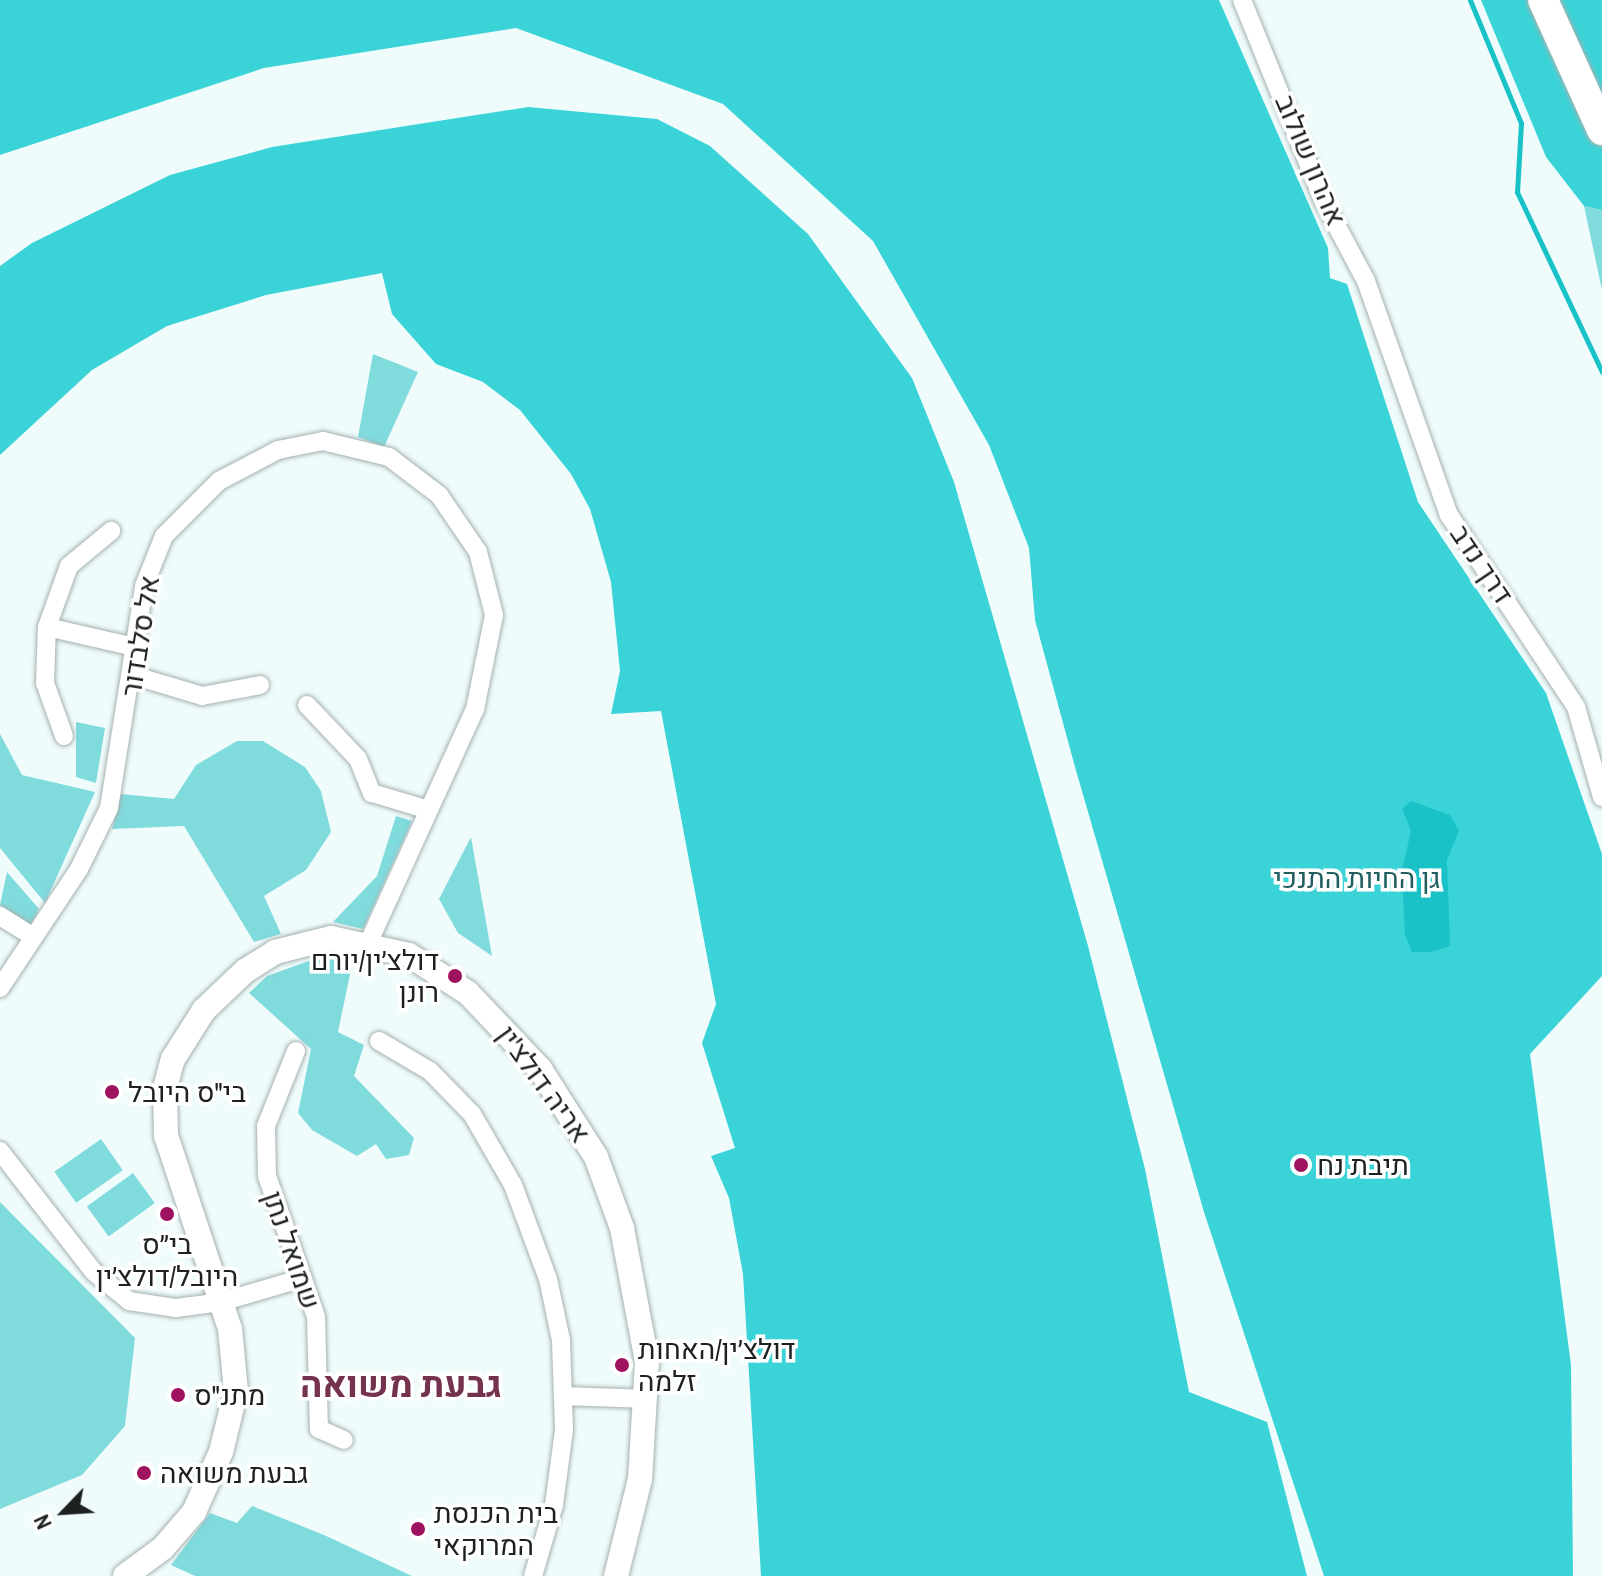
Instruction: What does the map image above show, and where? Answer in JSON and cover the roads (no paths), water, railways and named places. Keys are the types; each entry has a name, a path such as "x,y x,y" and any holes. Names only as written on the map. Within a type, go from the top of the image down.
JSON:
{"main road":[{"path":"1543,0 1602,130"}],"street":[{"name":"אהרון שולוב","path":"1242,0 1380,320"},
{"name":"דרך נדב","path":"1380,320 1449,515 1576,707 1602,797"},
{"name":"אל סלבדור","path":"0,988 109,808 152,559 179,515 219,481 278,450 323,441 389,457 427,482 469,534 494,615 475,709 369,942"},
{"path":"64,736 45,683 47,627 69,566 111,531"},
{"path":"47,627 135,647"},
{"path":"132,675 202,696 260,685"},
{"path":"307,705 358,759 372,793 429,810"},
{"path":"0,916 33,937"},
{"name":"אריה דולצ'ין","path":"125,1576 187,1523 221,1452 236,1391 221,1302 166,1136 165,1088 173,1059 217,995 275,952 331,938 369,942 409,955 468,993 567,1107 622,1228 643,1328 647,1399 634,1516 616,1576"},
{"path":"379,1041 454,1091 507,1172 548,1279 565,1396 554,1505 533,1576"},
{"name":"שמואל נתן","path":"296,1051 266,1126 265,1154 320,1343 319,1429 344,1440"},
{"path":"0,1151 94,1272 122,1297 162,1307 221,1302 303,1278"},
{"path":"565,1396 647,1399"}],"waterway":[{"path":"1470,0 1521,123 1517,192 1602,372"}],"place":[{"name":"דולצ׳ין/יורם רונן","path":"455,976"},
{"name":"בי\"ס היובל","path":"112,1092"},
{"name":"תיבת נח","path":"1301,1165"},
{"name":"בי״ס היובל/דולצ׳ין","path":"167,1214"},
{"name":"דולצ׳ין/האחות זלמה","path":"622,1365"},
{"name":"מתנ\"ס","path":"178,1395"},
{"name":"גבעת משואה","path":"144,1473"},
{"name":"בית הכנסת המרוקאי","path":"418,1529"}],"district":[{"name":"גבעת משואה","path":"401,1385"}],"park label":[{"name":"גן החיות התנכי","path":"1357,878"}]}
